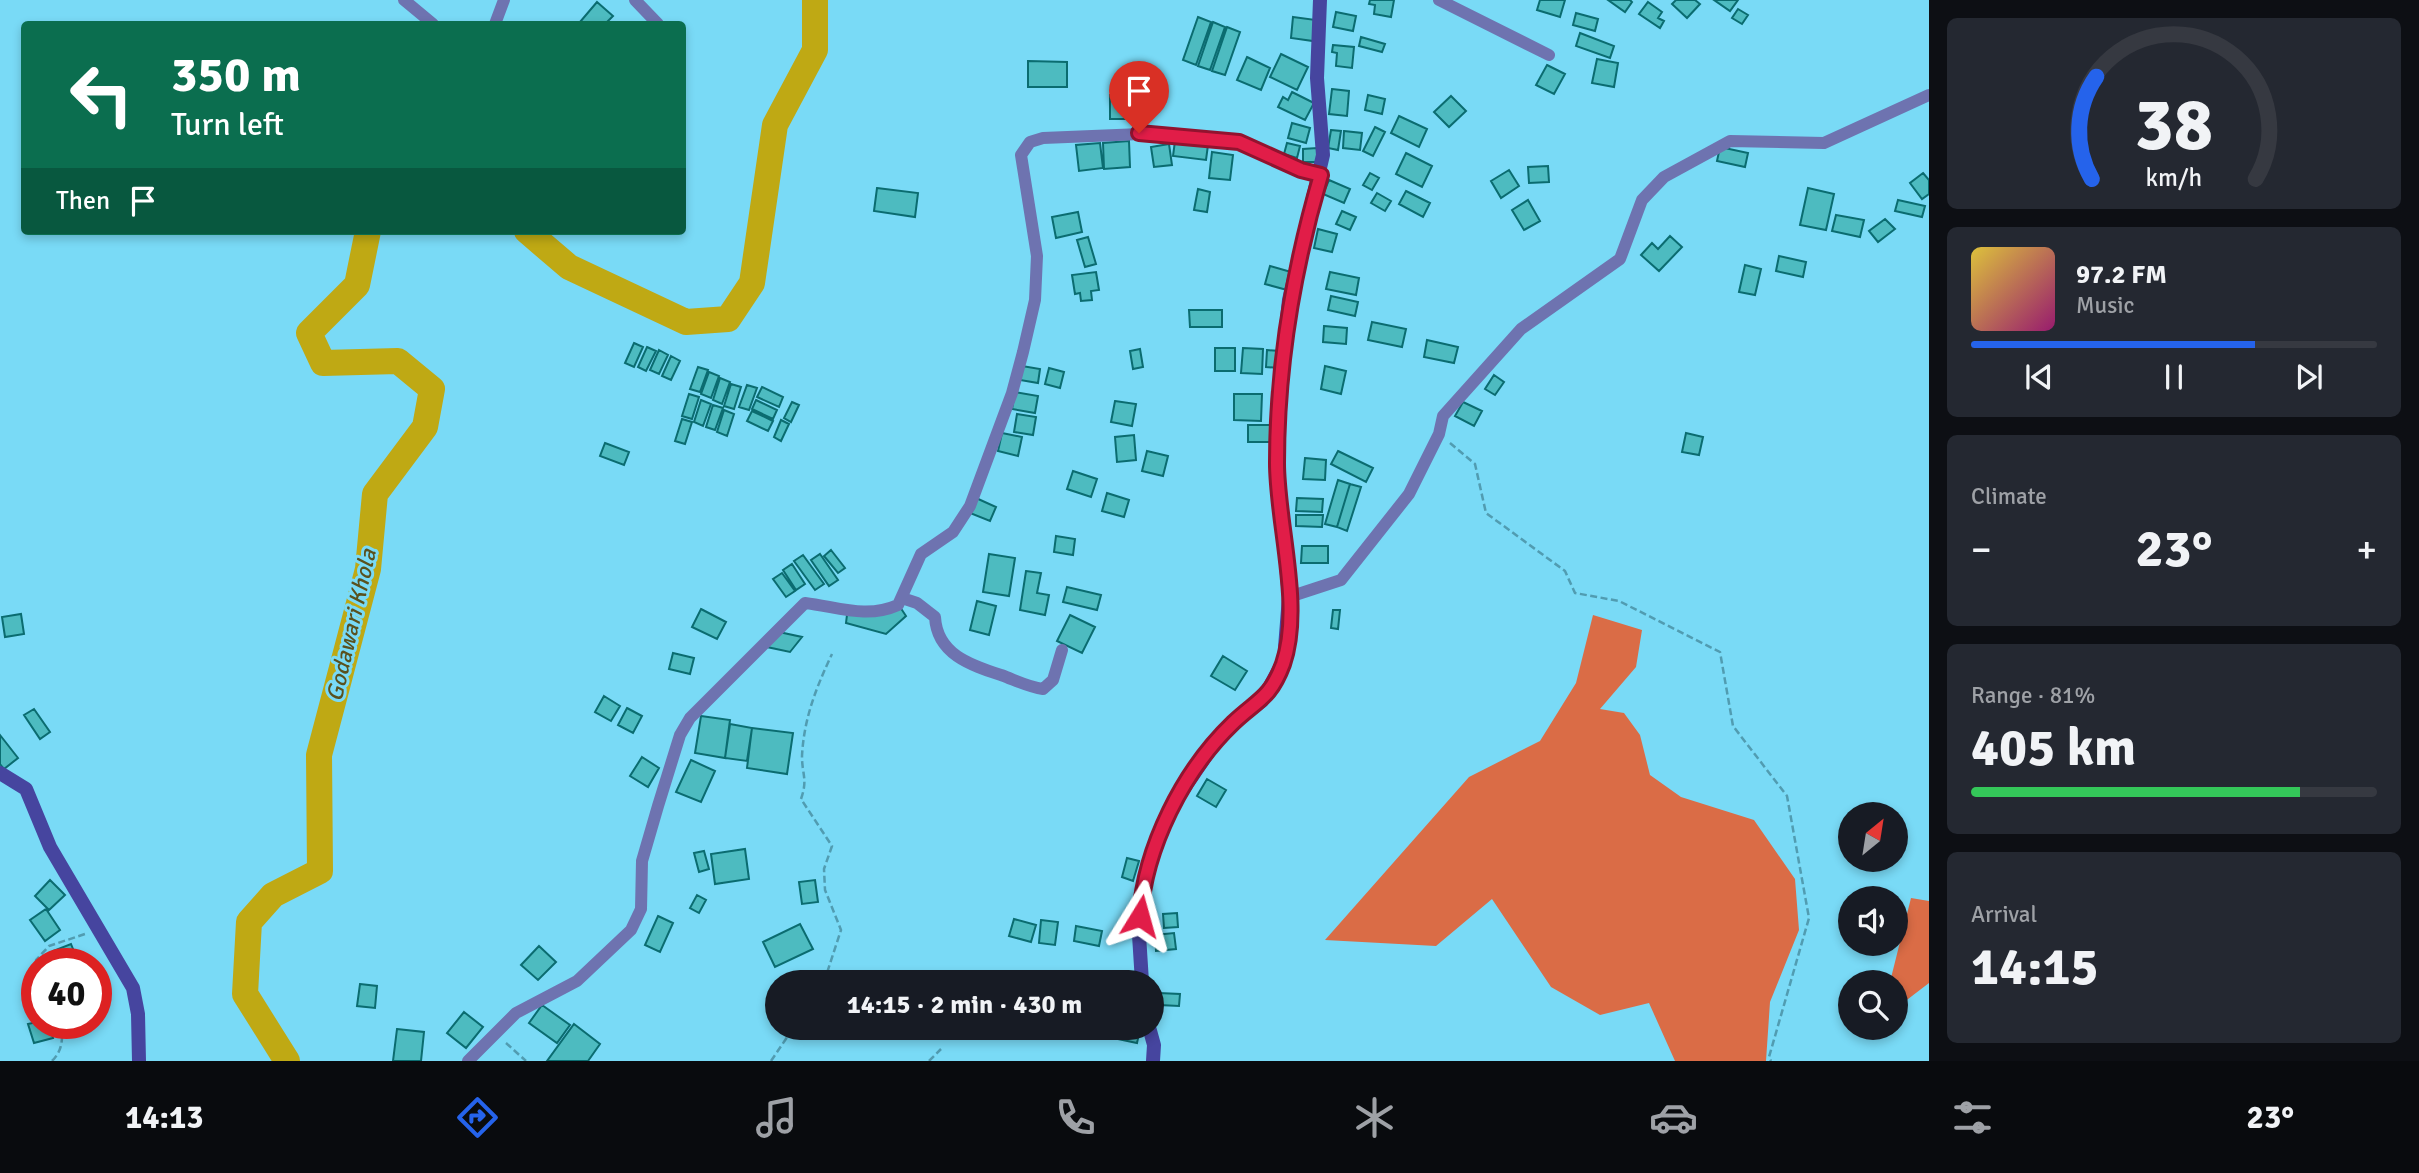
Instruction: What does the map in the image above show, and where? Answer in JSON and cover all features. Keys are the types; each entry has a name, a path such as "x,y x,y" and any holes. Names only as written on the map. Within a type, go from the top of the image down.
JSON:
{"street":[{"path":"404,0 429,21"},
{"path":"496,21 504,0"},
{"path":"635,0 654,21"},
{"path":"1141,970 1139,934 1141,897 1158,836 1178,797 1214,744 1270,690 1284,660 1289,597 1277,465 1279,394 1289,300 1321,175 1323,155 1317,78 1320,0"},
{"path":"1439,0 1549,55"},
{"path":"1289,597 1341,580 1409,494 1439,434 1443,416 1521,329 1620,259 1642,200 1664,177 1730,141 1824,143 1929,95"},
{"path":"468,1061 516,1013 577,981 631,930 641,909 642,861 680,735 690,718 805,603 856,612 880,612 898,605 920,554 953,532 970,506 1015,383 1035,300 1037,256 1021,155 1030,142 1043,138 1166,133 1239,142 1301,170 1321,175"},
{"path":"902,598 917,603 935,617 936,630 945,646 963,661 977,669 1032,688 1043,689 1053,680 1062,650"},
{"path":"0,773 26,789 50,847 133,988 138,1014 139,1061"},
{"path":"1153,1040 1153,1061"}],"path":[{"path":"1439,434 1475,464 1486,513 1565,571 1575,593 1619,601 1720,652 1733,726 1787,796 1809,918 1769,1057 1771,1061"},
{"path":"828,970 841,930 825,890 824,869 832,845 801,799 807,783 802,754 807,709 832,654"},
{"path":"47,948 68,937 99,931"},
{"path":"496,1034 526,1061"},
{"path":"52,1061 58,1055 63,1039"},
{"path":"771,1061 785,1040"},
{"path":"929,1061 941,1049"}],"shaded area":[{"path":"1593,615 1642,630 1636,667 1600,709 1624,713 1640,735 1650,775 1681,797 1754,820 1795,879 1799,930 1770,1002 1766,1061 1675,1061 1649,1003 1600,1015 1551,987 1492,899 1436,946 1325,940 1469,777 1540,741 1576,683"},
{"path":"1911,898 1929,901 1929,983 1908,999 1908,970 1893,970 1896,956 1908,956 1908,910"}],"building":[{"path":"1370,0 1394,0 1391,17 1374,14 1375,5 1369,4"},
{"path":"1540,0 1565,0 1560,17 1537,10"},
{"path":"1608,0 1630,0 1632,2 1625,12"},
{"path":"1676,0 1695,0 1700,4 1687,18 1672,4"},
{"path":"1714,0 1738,0 1730,11"},
{"path":"597,2 613,16 608,21 581,21"},
{"path":"1648,2 1662,12 1658,18 1664,21 1660,28 1639,14"},
{"path":"1738,9 1748,15 1742,24 1732,18"},
{"path":"1336,12 1356,16 1353,31 1333,27"},
{"path":"1576,13 1598,19 1595,31 1573,25"},
{"path":"1198,17 1211,22 1196,65 1183,60"},
{"path":"1293,17 1316,20 1313,41 1291,38"},
{"path":"1213,22 1225,27 1210,70 1198,66"},
{"path":"1227,27 1240,32 1225,75 1212,71"},
{"path":"1580,33 1614,46 1610,58 1576,46"},
{"path":"1361,37 1385,44 1382,52 1359,46"},
{"path":"1333,45 1354,47 1352,68 1336,66 1337,53 1332,52"},
{"path":"1281,54 1308,67 1297,90 1270,77"},
{"path":"1247,57 1270,68 1261,90 1237,80"},
{"path":"1597,59 1618,63 1614,87 1592,83"},
{"path":"1028,61 1067,62 1067,87 1028,87"},
{"path":"1547,65 1565,74 1554,94 1536,85"},
{"path":"1332,89 1349,91 1347,116 1329,114"},
{"path":"1292,92 1314,103 1305,120 1278,107 1283,97 1288,100"},
{"path":"1110,95 1127,96 1127,119 1110,119"},
{"path":"1368,95 1385,99 1382,114 1365,110"},
{"path":"1451,96 1466,111 1449,127 1434,112"},
{"path":"1399,116 1427,129 1419,147 1391,133"},
{"path":"1292,123 1310,128 1306,143 1288,138"},
{"path":"1375,127 1385,132 1373,156 1363,151"},
{"path":"1331,130 1341,131 1338,150 1328,148"},
{"path":"1344,131 1362,133 1360,150 1343,148"},
{"path":"1129,141 1130,167 1104,169 1103,143"},
{"path":"1175,141 1208,145 1206,160 1173,156"},
{"path":"1100,143 1103,168 1079,171 1076,145"},
{"path":"1287,143 1300,146 1297,158 1284,154"},
{"path":"1169,144 1172,165 1154,167 1151,147"},
{"path":"1720,147 1748,153 1745,167 1717,161"},
{"path":"1317,148 1317,162 1303,162 1303,149"},
{"path":"1212,152 1233,155 1230,180 1209,178"},
{"path":"1406,153 1432,166 1422,187 1396,174"},
{"path":"1548,166 1549,182 1529,183 1528,167"},
{"path":"1509,170 1519,186 1501,198 1491,181"},
{"path":"1370,173 1379,178 1372,190 1363,185"},
{"path":"1923,173 1929,180 1929,194 1922,199 1910,183"},
{"path":"1329,180 1350,189 1344,203 1323,194"},
{"path":"877,188 918,193 915,217 874,211"},
{"path":"1808,188 1834,194 1826,230 1800,225"},
{"path":"1198,189 1210,192 1207,212 1194,210"},
{"path":"1406,191 1430,203 1423,217 1399,204"},
{"path":"1377,193 1391,201 1385,211 1371,203"},
{"path":"1528,200 1540,221 1524,230 1512,210"},
{"path":"1898,200 1925,206 1922,217 1895,211"},
{"path":"1342,211 1356,217 1350,230 1336,224"},
{"path":"1078,212 1082,232 1056,238 1052,217"},
{"path":"1836,215 1864,220 1860,237 1832,231"},
{"path":"1885,219 1895,229 1878,242 1869,231"},
{"path":"1318,229 1337,234 1332,252 1314,248"},
{"path":"1670,236 1682,247 1659,271 1641,255 1652,243 1658,249"},
{"path":"1088,237 1096,264 1085,267 1077,240"},
{"path":"1779,256 1806,262 1803,277 1776,271"},
{"path":"1745,265 1761,269 1755,295 1739,292"},
{"path":"1270,266 1291,272 1287,290 1265,284"},
{"path":"1096,272 1099,290 1091,291 1092,300 1081,301 1080,293 1075,294 1072,275"},
{"path":"1330,272 1359,278 1356,295 1326,289"},
{"path":"1331,296 1358,302 1355,316 1328,310"},
{"path":"1189,310 1222,310 1222,327 1190,327"},
{"path":"1372,322 1406,329 1402,347 1368,340"},
{"path":"1324,326 1347,328 1346,344 1323,342"},
{"path":"1427,340 1458,347 1454,363 1424,357"},
{"path":"634,343 643,347 634,367 625,363"},
{"path":"647,347 656,351 646,371 638,367"},
{"path":"1215,348 1235,348 1235,371 1215,371"},
{"path":"1243,348 1263,349 1262,374 1241,373"},
{"path":"1140,349 1143,367 1133,369 1130,351"},
{"path":"659,350 668,355 659,374 650,370"},
{"path":"1267,350 1280,351 1279,368 1266,367"},
{"path":"671,356 680,361 671,380 662,376"},
{"path":"1022,366 1040,369 1038,383 1020,380"},
{"path":"1325,366 1346,371 1341,394 1321,389"},
{"path":"698,367 708,370 700,392 690,389"},
{"path":"1049,368 1064,372 1060,388 1045,384"},
{"path":"709,372 719,376 711,398 701,394"},
{"path":"1494,375 1504,382 1495,395 1485,389"},
{"path":"720,378 730,382 722,404 713,400"},
{"path":"731,384 741,387 734,409 724,406"},
{"path":"747,385 757,388 749,410 739,407"},
{"path":"762,387 783,397 779,407 757,397"},
{"path":"1015,392 1038,396 1035,413 1012,409"},
{"path":"689,394 699,397 692,419 682,416"},
{"path":"1234,394 1262,394 1261,421 1234,420"},
{"path":"701,400 711,404 703,426 694,422"},
{"path":"756,400 777,410 773,419 752,409"},
{"path":"1115,401 1136,404 1132,426 1111,422"},
{"path":"792,402 799,405 791,422 784,418"},
{"path":"1463,402 1482,411 1474,426 1455,416"},
{"path":"713,405 723,408 715,430 706,427"},
{"path":"724,410 734,414 727,436 717,432"},
{"path":"752,411 773,421 768,431 747,421"},
{"path":"1017,414 1036,417 1033,435 1014,432"},
{"path":"682,419 692,422 685,444 675,441"},
{"path":"781,420 789,424 781,441 774,437"},
{"path":"1248,425 1274,425 1274,442 1248,442"},
{"path":"1002,433 1022,437 1018,456 998,451"},
{"path":"1686,433 1703,437 1699,455 1682,452"},
{"path":"1134,435 1136,460 1117,462 1115,437"},
{"path":"605,443 629,452 624,465 600,456"},
{"path":"1147,451 1168,456 1163,476 1142,471"},
{"path":"1338,451 1373,468 1366,482 1331,464"},
{"path":"1305,458 1326,460 1325,480 1303,479"},
{"path":"1073,471 1097,479 1091,497 1067,489"},
{"path":"1338,480 1350,484 1337,527 1325,524"},
{"path":"1350,484 1361,487 1347,531 1337,527"},
{"path":"1107,493 1129,500 1124,517 1102,511"},
{"path":"976,498 996,507 990,521 970,513"},
{"path":"1297,498 1323,499 1322,512 1296,511"},
{"path":"1296,515 1323,515 1322,527 1296,526"},
{"path":"1056,536 1075,539 1073,555 1054,552"},
{"path":"1302,546 1328,546 1328,563 1301,563"},
{"path":"831,550 845,568 838,573 824,556"},
{"path":"820,554 838,580 829,586 811,560"},
{"path":"989,554 1015,558 1009,596 983,592"},
{"path":"803,555 824,584 815,590 794,561"},
{"path":"792,564 805,584 796,590 783,570"},
{"path":"1026,571 1041,573 1037,593 1049,595 1045,615 1020,610"},
{"path":"782,573 795,591 786,597 773,579"},
{"path":"1067,587 1101,595 1097,610 1063,602"},
{"path":"977,601 996,606 989,635 970,630"},
{"path":"900,607 906,616 886,634 846,623 847,615"},
{"path":"701,609 726,622 717,639 692,627"},
{"path":"1333,610 1340,610 1338,629 1331,628"},
{"path":"21,614 24,634 5,637 2,617"},
{"path":"1070,615 1095,627 1082,653 1057,641"},
{"path":"779,632 802,637 790,652 767,647"},
{"path":"673,653 694,658 690,674 669,669"},
{"path":"1223,656 1247,671 1235,690 1211,676"},
{"path":"604,696 620,706 611,721 595,712"},
{"path":"627,708 642,716 633,733 618,725"},
{"path":"34,709 50,732 40,739 24,715"},
{"path":"701,716 730,720 725,758 695,753"},
{"path":"730,724 752,728 747,761 725,758"},
{"path":"752,728 793,733 787,774 747,768"},
{"path":"0,735 18,758 4,769 0,764"},
{"path":"642,757 659,768 648,787 630,776"},
{"path":"691,760 715,771 701,802 676,792"},
{"path":"1207,779 1226,790 1216,807 1197,796"},
{"path":"745,849 749,879 715,884 711,854"},
{"path":"704,851 709,869 699,872 694,853"},
{"path":"1127,858 1139,861 1133,881 1122,877"},
{"path":"50,880 65,895 49,910 35,896"},
{"path":"815,880 818,902 802,904 799,882"},
{"path":"697,895 706,900 699,913 690,908"},
{"path":"46,909 60,930 45,941 30,920"},
{"path":"1177,913 1178,927 1164,928 1163,914"},
{"path":"658,916 673,923 660,952 645,945"},
{"path":"1014,919 1036,925 1031,942 1009,936"},
{"path":"1041,920 1058,922 1055,945 1039,943"},
{"path":"800,924 813,949 775,967 763,942"},
{"path":"1076,926 1102,931 1099,946 1074,941"},
{"path":"1174,933 1176,949 1156,951 1155,935"},
{"path":"539,946 556,962 538,980 521,965"},
{"path":"360,984 377,986 375,1008 357,1006"},
{"path":"1164,993 1180,994 1179,1006 1164,1005"},
{"path":"542,1005 570,1025 557,1043 529,1023"},
{"path":"464,1012 483,1027 466,1048 447,1033"},
{"path":"574,1024 600,1044 588,1061 547,1061"},
{"path":"397,1029 424,1032 421,1061 393,1061"},
{"path":"33,1039 49,1039 34,1043"}],"waterway":[{"name":"Godawari Khola","path":"532,235 569,267 686,322 728,319 752,283 775,125 815,50 815,0"},
{"name":"Godawari Khola","path":"287,1061 245,994 249,922 273,895 320,871 319,755 368,569 375,494 425,427 432,389 398,361 323,363 309,333 357,285 367,235"}],"route":[{"path":"1139,133 1166,133 1192,139 1239,142 1301,170 1321,175 1303,236 1289,300 1282,350 1277,465 1289,597 1284,660 1262,701 1234,722 1214,744 1178,797 1158,836 1148,865 1140,916"}]}
